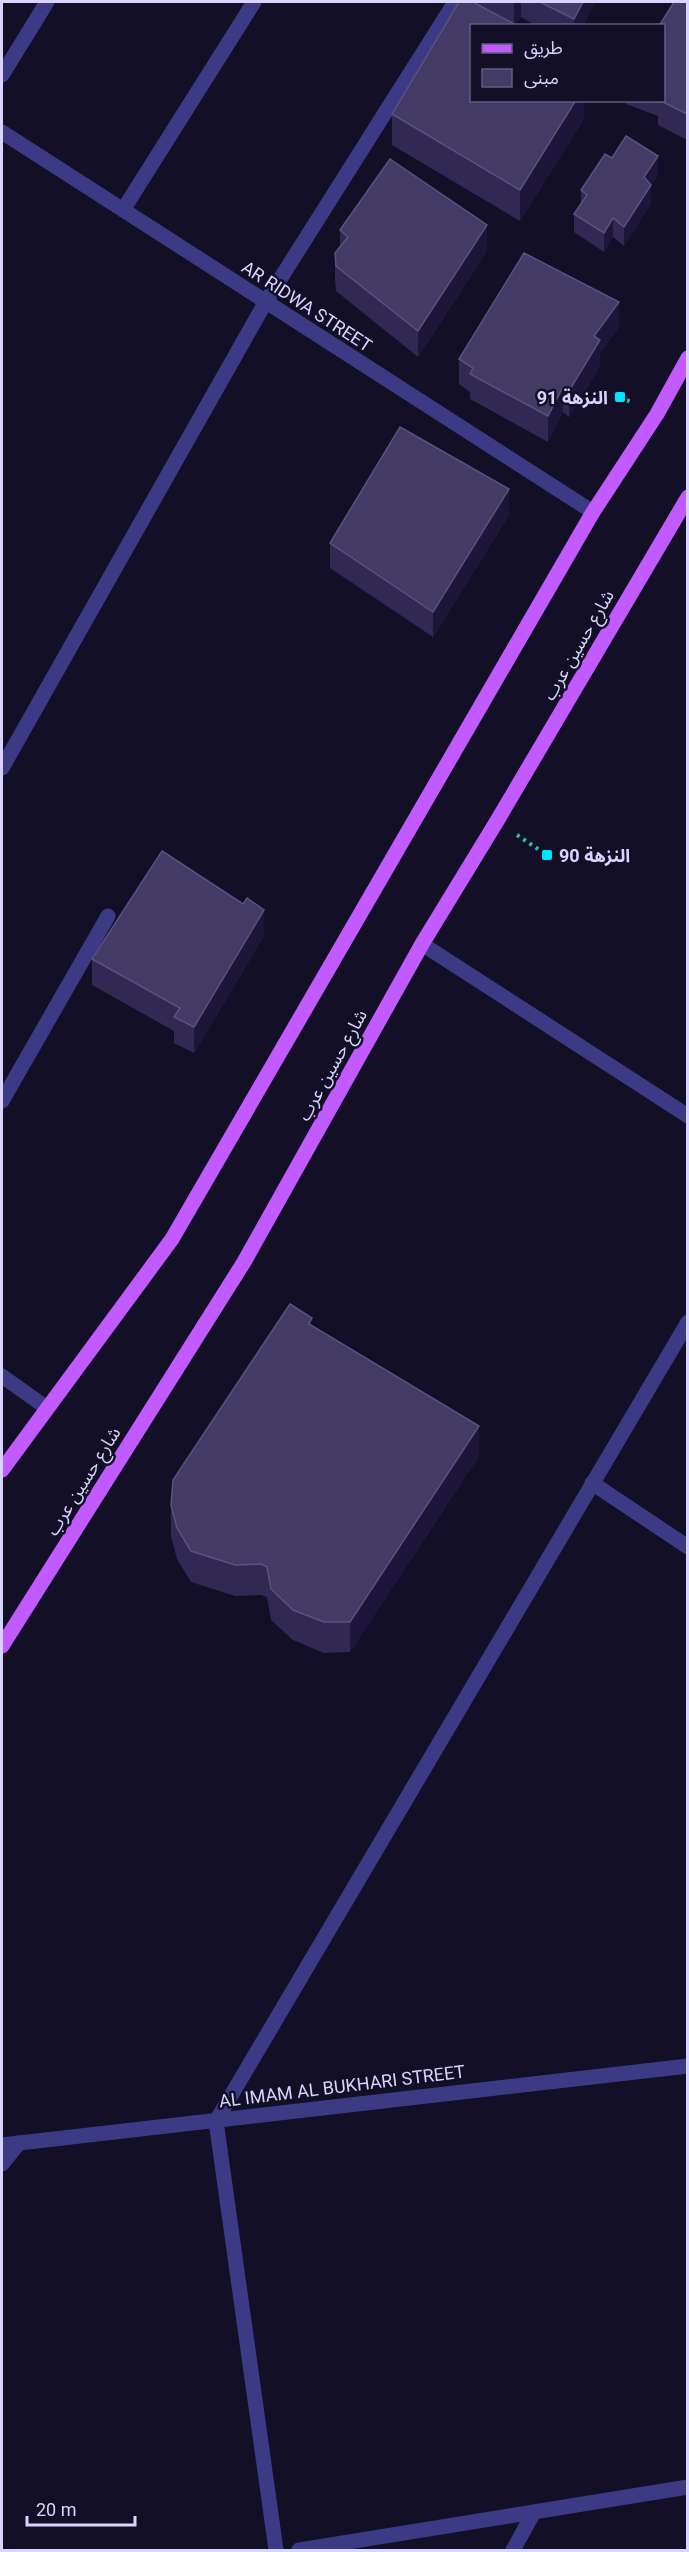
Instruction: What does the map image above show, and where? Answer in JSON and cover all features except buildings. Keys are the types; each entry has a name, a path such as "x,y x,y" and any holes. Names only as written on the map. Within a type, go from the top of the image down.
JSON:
{"main road":[{"path":"2,1470 172,1239 593,512 657,414 687,358"},
{"name":"شارع حسين عرب","path":"2,1646 244,1262 422,944 687,497"}],"street":[{"path":"2,75 47,2"},
{"path":"123,210 254,2"},
{"path":"2,765 266,303 454,2"},
{"name":"AR RIDWA STREET","path":"2,132 593,512"},
{"path":"2,1101 108,916"},
{"path":"422,944 687,1116"},
{"path":"276,2550 216,2121 687,1322"},
{"path":"2,1376 48,1408"},
{"path":"592,1483 687,1547"},
{"name":"AL IMAM AL BUKHARI STREET","path":"2,2145 687,2066"},
{"path":"2,2164 19,2143"},
{"path":"299,2550 687,2487"},
{"path":"513,2550 534,2512"}],"path":[{"path":"497,821 547,855"}],"place":[{"name":"النزهة 91","path":"620,397"},
{"name":"النزهة 90","path":"547,855"}]}
